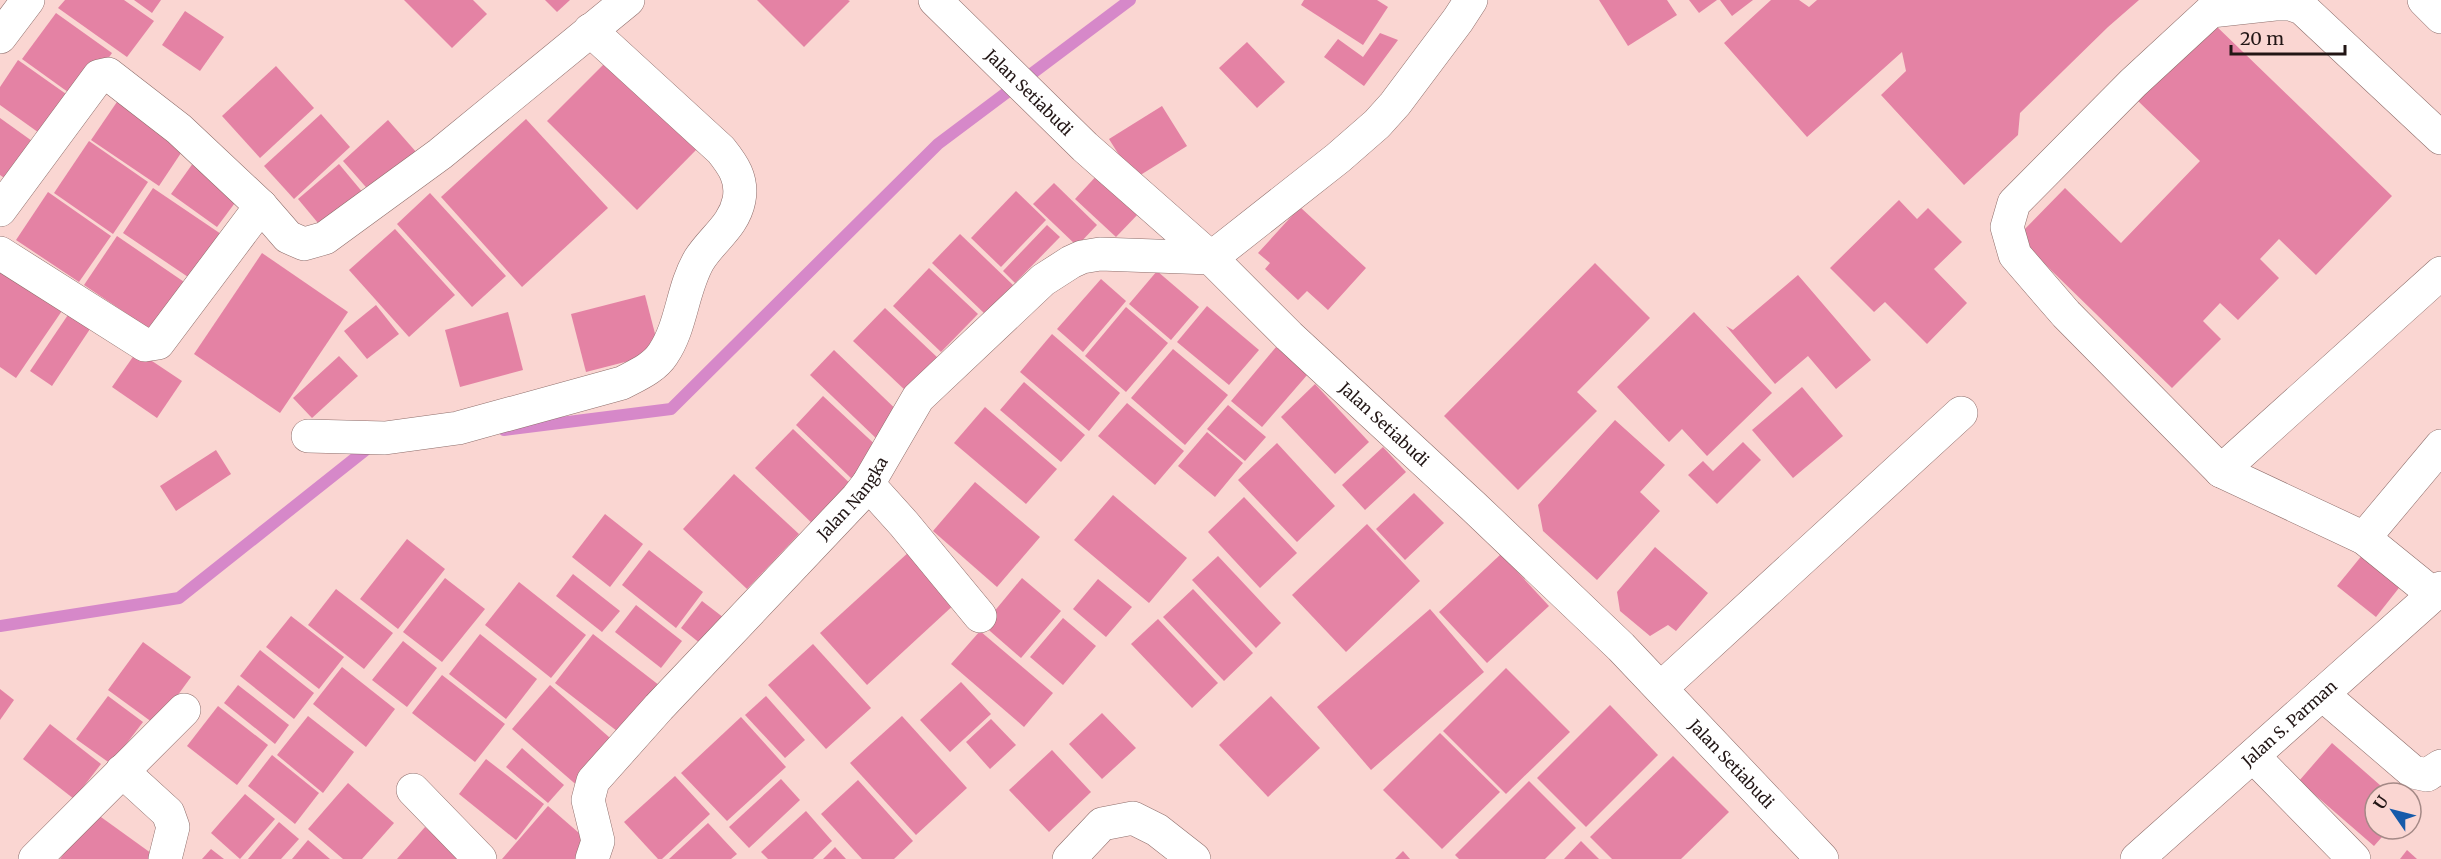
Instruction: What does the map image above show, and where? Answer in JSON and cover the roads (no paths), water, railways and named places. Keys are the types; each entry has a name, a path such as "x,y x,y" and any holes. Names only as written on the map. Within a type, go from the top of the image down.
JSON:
{"street":[{"path":"0,37 28,0"},
{"path":"0,210 99,76 108,74 179,129 261,206 288,237 304,244 325,238 440,154 628,0"},
{"path":"1211,258 1338,158 1377,124 1395,104 1471,0"},
{"path":"2424,0 2441,17"},
{"path":"2437,591 2364,538 2221,471 2066,314 2015,255 2007,227 2014,203 2133,83 2211,11 2275,4 2290,4 2302,8 2441,138"},
{"name":"Jalan Setiabudi","path":"946,11 1085,147 1211,258 1289,336 1473,506 1661,688 1821,859"},
{"path":"308,435 385,438 458,428 622,382 646,370 664,352 698,261 733,217 739,201 738,176 733,165 721,150 590,30"},
{"path":"0,253 145,345 153,345 158,343 261,206"},
{"name":"Jalan Nangka","path":"592,859 598,841 588,800 594,781 659,707 837,520 868,484 918,398 1043,280 1082,257 1100,254 1211,258"},
{"path":"2221,471 2441,273"},
{"path":"1661,688 1961,413"},
{"path":"2364,538 2441,446"},
{"path":"868,484 980,616"},
{"name":"Jalan S. Parman","path":"2137,859 2437,591"},
{"path":"2322,694 2413,772 2427,775 2441,766"},
{"path":"35,859 184,710"},
{"path":"2253,756 2354,859"},
{"path":"122,771 168,813 173,827 165,859"},
{"path":"413,790 480,859"},
{"path":"1069,859 1102,824 1133,818 1157,830 1194,859"}],"waterway":[{"path":"504,430 671,409 938,144 1130,0"},
{"path":"0,626 179,598 368,448 374,447"}]}
